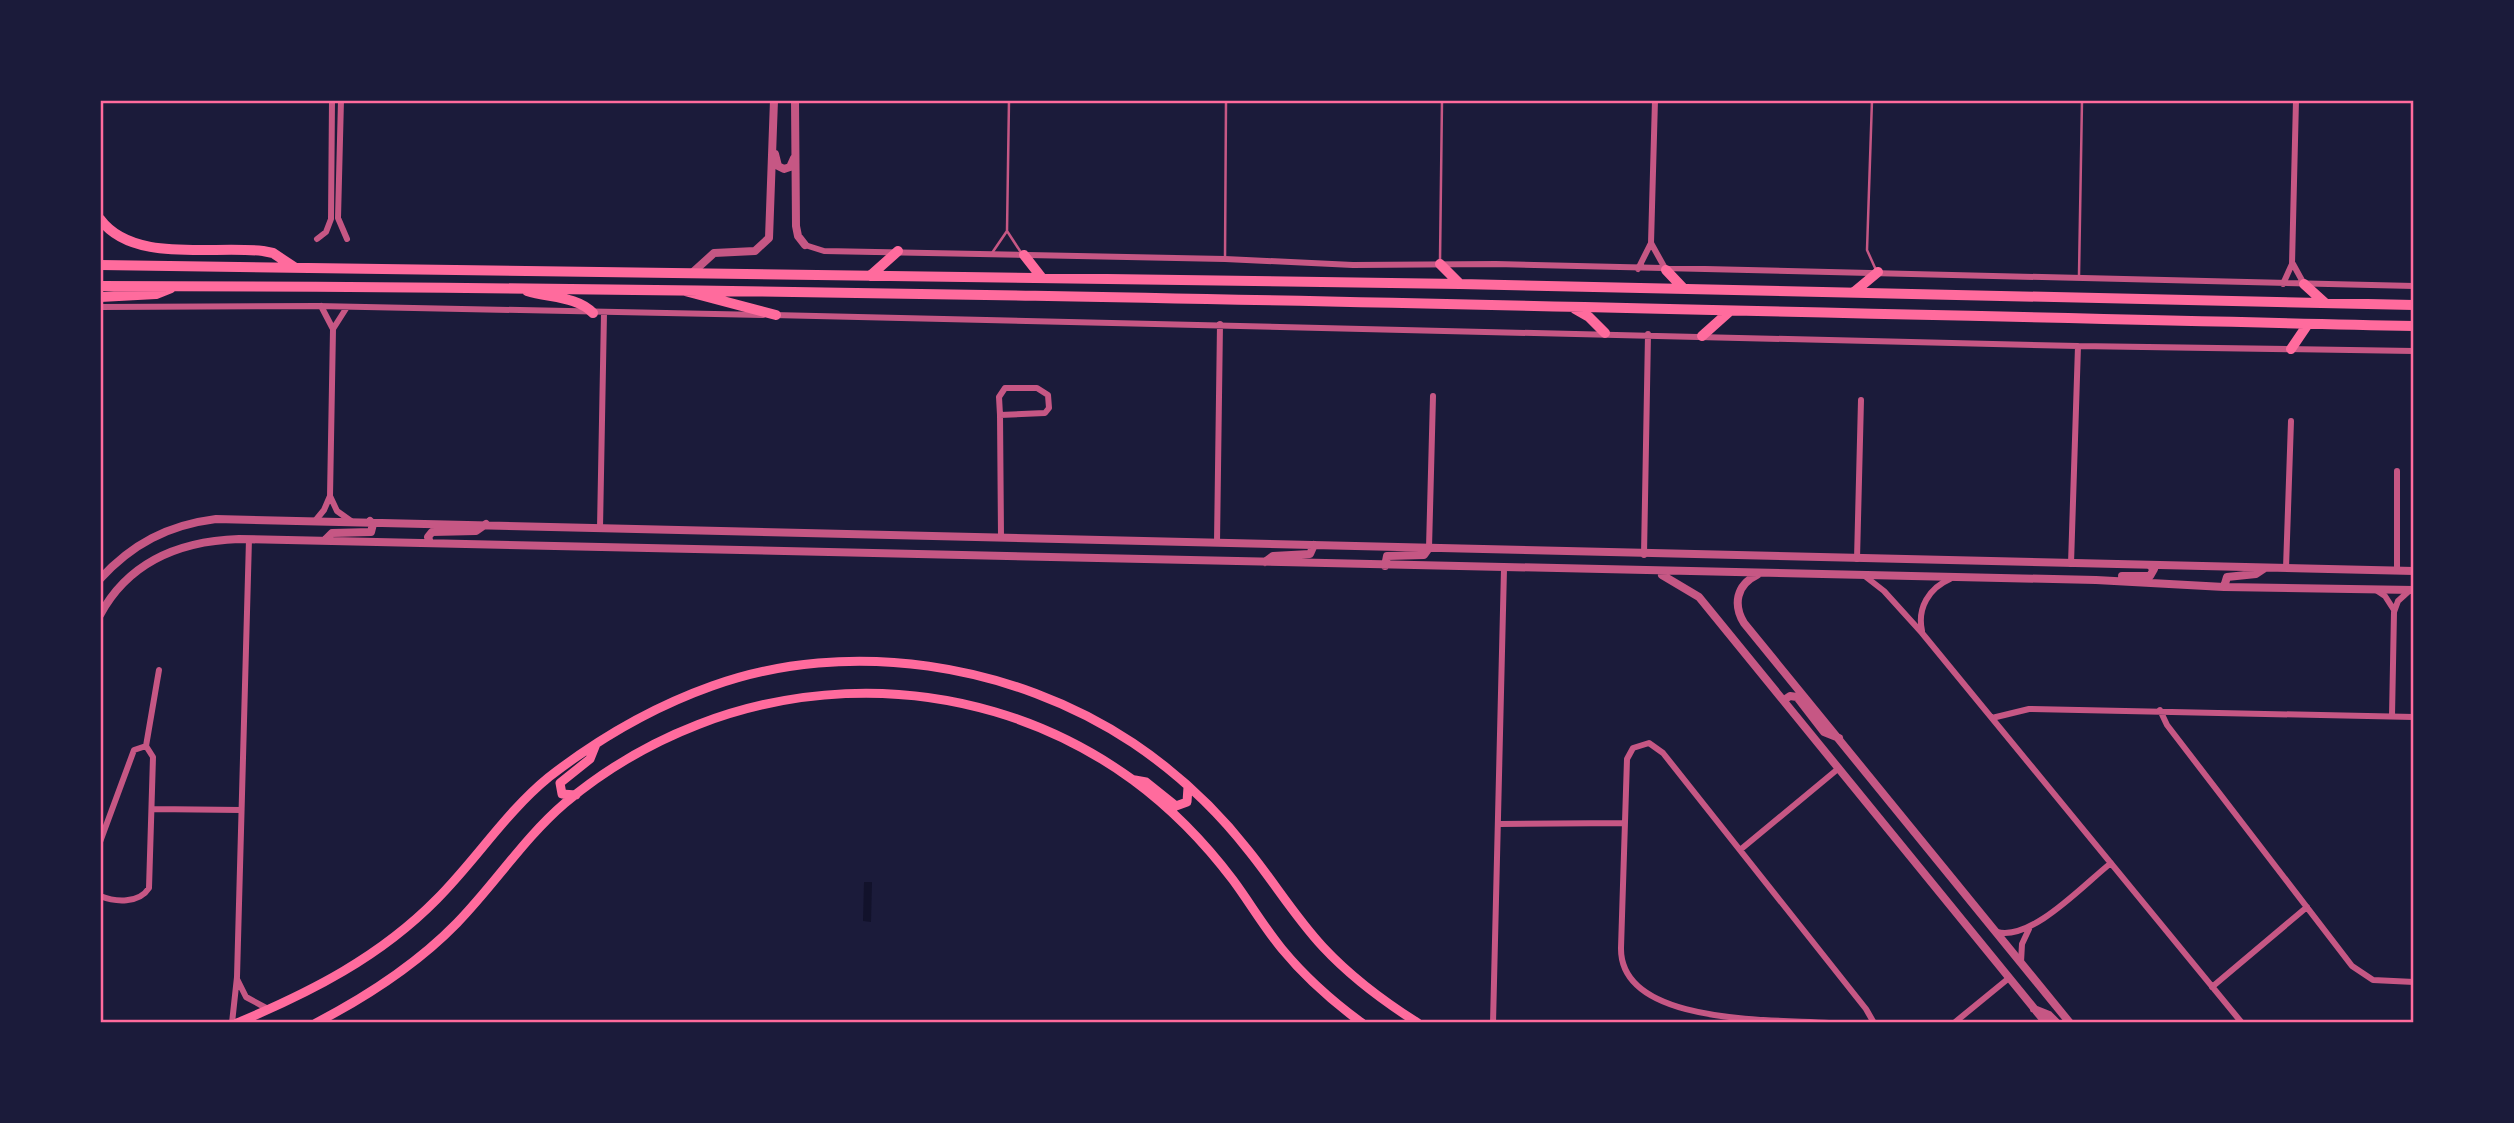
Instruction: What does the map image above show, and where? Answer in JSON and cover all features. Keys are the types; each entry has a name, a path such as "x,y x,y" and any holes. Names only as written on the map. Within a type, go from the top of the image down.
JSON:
{"highway":[{"path":"100,219 113,234 132,244 263,251 273,253 294,267"},
{"path":"870,276 898,251"},
{"path":"1024,256 1042,278"},
{"path":"1440,264 1460,284"},
{"path":"100,265 1460,284 2414,305"},
{"path":"1666,270 1683,288"},
{"path":"1854,292 1878,272"},
{"path":"2304,284 2325,303"},
{"path":"100,286 676,288 809,294 1570,307 2414,326"},
{"path":"100,297 156,294 173,286"},
{"path":"518,288 549,298 574,301 598,313"},
{"path":"676,288 708,299 776,315"},
{"path":"1570,307 1589,317 1605,333"},
{"path":"1702,336 1730,311"},
{"path":"2291,349 2308,324"}],"main road":[{"path":"235,1023 339,975 401,932 455,880 533,791 596,744 669,704 742,677 826,664 909,664 992,680 1064,705 1130,741 1188,787 1247,848 1324,948 1376,995 1418,1023"},
{"path":"316,1023 376,990 439,941 527,840 577,794 650,748 713,718 795,697 853,692 944,700 1007,716 1073,744 1133,780 1168,808 1212,854 1296,965 1362,1023"},
{"path":"577,794 562,794 560,783 590,759 596,744"},
{"path":"1133,780 1146,782 1172,804 1180,806 1187,802 1188,787"}],"street":[{"path":"317,239 326,232 331,219 332,100"},
{"path":"341,100 338,218 346,239"},
{"path":"692,273 712,254 749,252 765,243 770,233 774,100"},
{"path":"795,100 796,226 799,240 805,245 824,251 1225,259 1353,265 1440,264 1638,270 1878,272 2414,286"},
{"path":"1638,270 1651,243 1655,100"},
{"path":"2283,284 2292,264 2296,100"},
{"path":"772,144 778,166 784,169 792,164 796,149"},
{"path":"1651,243 1666,270"},
{"path":"2292,264 2304,284"},
{"path":"315,521 330,496 333,328 321,306"},
{"path":"100,307 321,306 1220,324 2078,346 2414,351"},
{"path":"333,328 347,307"},
{"path":"598,313 600,527"},
{"path":"1217,541 1220,324"},
{"path":"1644,555 1648,334"},
{"path":"2071,564 2078,346"},
{"path":"1000,415 1045,413 1049,408 1048,395 1037,388 1005,388 999,397 1001,536"},
{"path":"1385,566 1387,556 1424,555 1429,548 1433,396"},
{"path":"1857,559 1861,400"},
{"path":"2286,568 2291,421"},
{"path":"2397,471 2397,571"},
{"path":"330,496 337,511 351,521"},
{"path":"100,579 135,547 178,526 216,519 1217,541 1644,555 2414,571"},
{"path":"326,539 332,533 371,532 373,524 369,521"},
{"path":"430,543 428,537 432,532 476,531 486,524"},
{"path":"235,1023 249,539"},
{"path":"100,615 118,588 132,574 164,553 201,541 249,539 1758,575 2096,580 2224,587 2412,590"},
{"path":"1265,562 1273,556 1310,554 1314,545"},
{"path":"2096,580 2109,576 2150,576 2154,569 2149,565"},
{"path":"2224,587 2227,577 2256,574 2265,568"},
{"path":"1493,1022 1503,569"},
{"path":"1656,572 1693,591 2046,1023"},
{"path":"1758,575 1740,590 1737,603 1741,617 2070,1023"},
{"path":"1866,577 1884,591 1922,633 2242,1023"},
{"path":"1922,633 1920,617 1924,602 1933,590 1950,579"},
{"path":"2375,589 2385,596 2394,612"},
{"path":"2392,716 2394,612 2401,597 2412,590"},
{"path":"100,896 125,900 145,893 149,882 153,757 146,746 159,670"},
{"path":"1784,700 1790,696 1797,697 1824,732 1839,738"},
{"path":"1992,718 2029,709 2414,717"},
{"path":"2160,710 2167,725 2362,975 2380,982 2414,982"},
{"path":"1829,1023 1676,1009 1633,982 1622,965 1620,948 1629,753 1643,744 1654,745 1663,753 1866,1009 1874,1023"},
{"path":"100,842 134,750 146,746"},
{"path":"1740,850 1839,768"},
{"path":"152,809 241,810"},
{"path":"1499,824 1625,823"},
{"path":"1996,932 2014,933 2030,928 2111,863"},
{"path":"2212,987 2307,907"},
{"path":"2021,962 2022,944 2030,928"},
{"path":"237,977 246,997 270,1009"},
{"path":"1954,1023 2010,978"},
{"path":"2034,1009 2049,1015 2057,1023"}],"lane":[{"path":"990,255 1007,231 1009,100"},
{"path":"1225,259 1226,100"},
{"path":"1440,264 1442,100"},
{"path":"1872,100 1867,250 1871,265 1878,272"},
{"path":"2079,279 2082,100"},
{"path":"1007,231 1024,256"}],"shaded area":[{"path":"864,882 872,882 871,922 863,921"}]}
